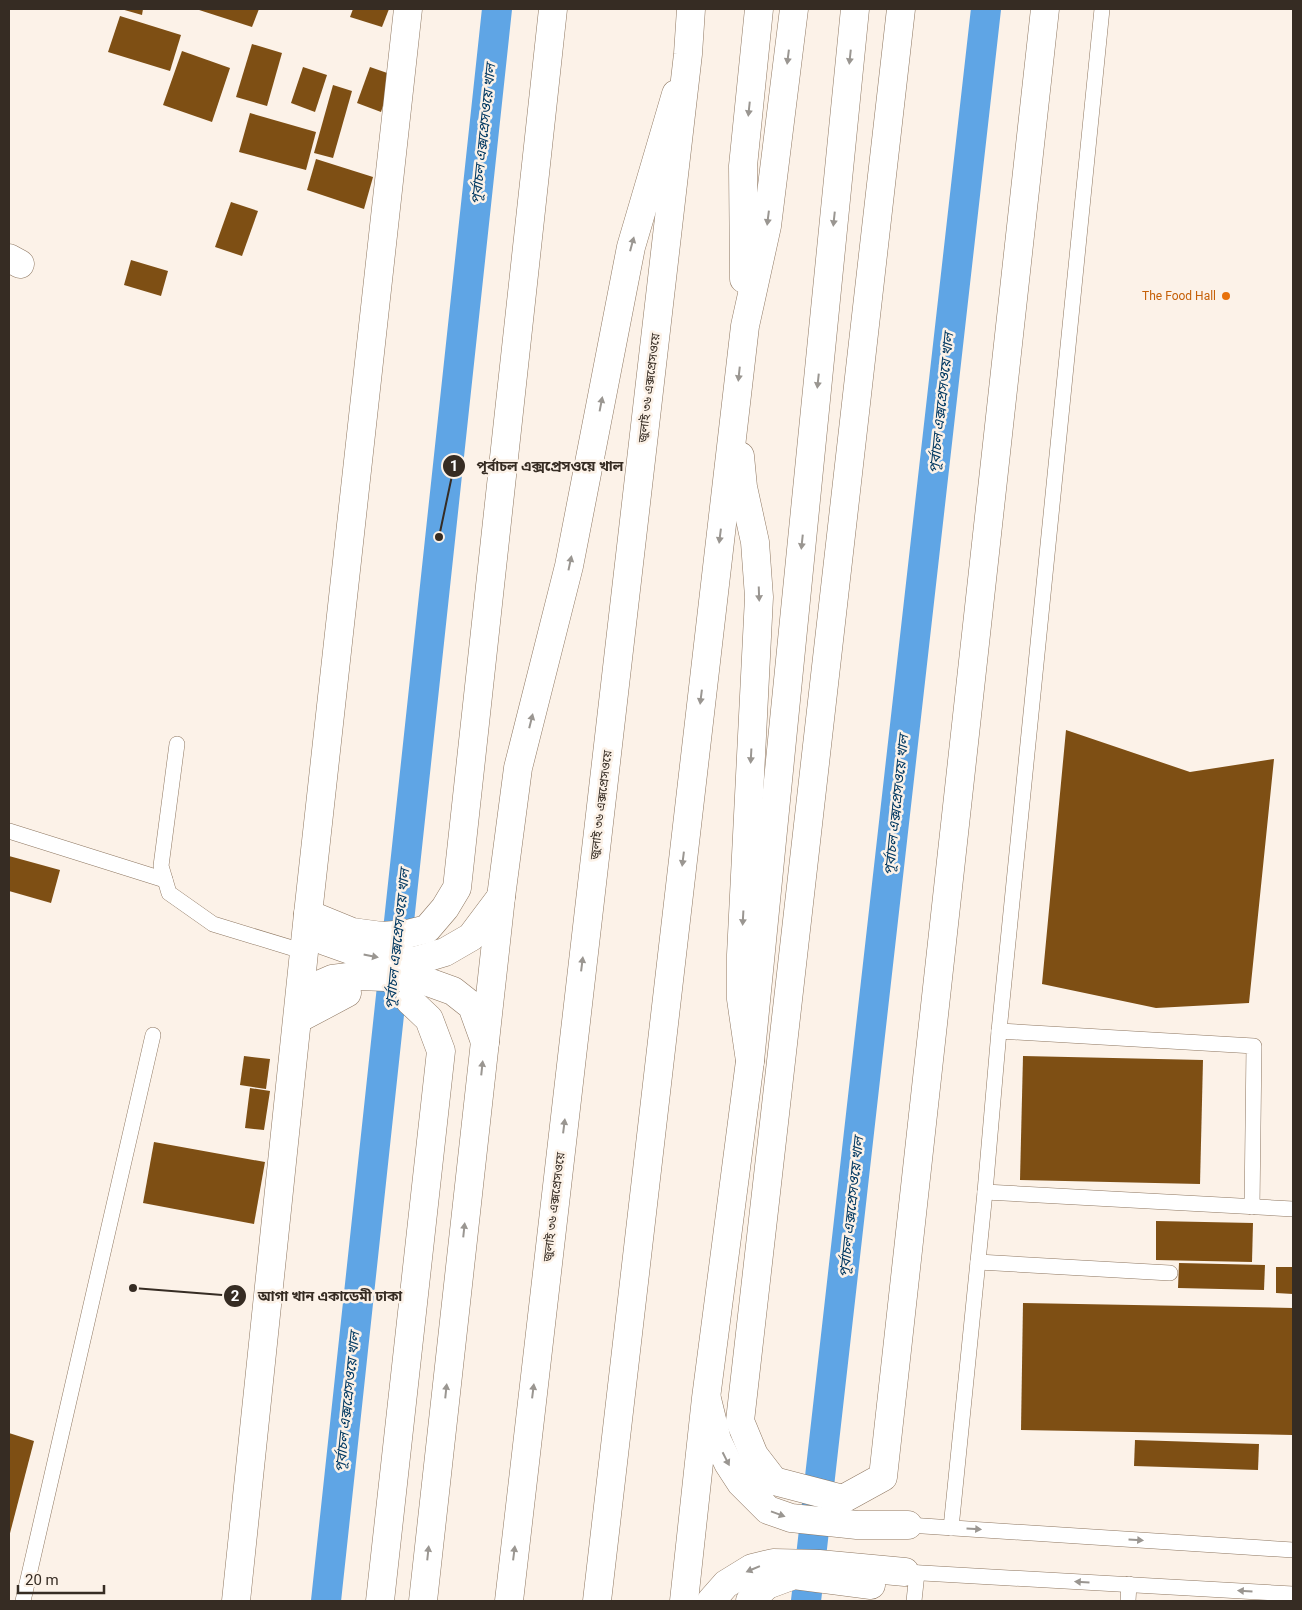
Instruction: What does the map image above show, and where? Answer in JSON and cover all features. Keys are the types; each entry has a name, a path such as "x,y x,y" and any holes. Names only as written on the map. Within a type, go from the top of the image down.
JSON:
{"main road":[{"path":"236,1601 305,1001 408,9"},
{"path":"311,934 352,932 382,936 407,934 427,929 445,908 456,888 553,9"},
{"name":"জুলাই ৩৬ এক্সপ্রেসওয়ে","path":"509,1601 692,9"},
{"path":"745,326 743,166 759,9"},
{"path":"597,1601 745,326 767,226 794,9"},
{"path":"684,1601 706,1398 750,1061 855,9"},
{"path":"901,9 740,1421 754,1455 774,1481 843,1499 883,1477 1045,9"},
{"path":"423,1601 501,897 518,768 569,566 631,247 688,54"},
{"path":"736,407 743,487 755,542 759,597 741,955 741,999 750,1061"},
{"path":"311,934 370,957 415,961 445,952 471,937 501,897"},
{"path":"305,1001 332,979 356,976 418,978 453,991 472,1006 485,1042"},
{"path":"305,1001 347,993"},
{"path":"380,1601 441,1051 429,1019 410,1000"},
{"path":"706,1398 717,1440 728,1463 741,1484 768,1510 791,1518 857,1525 908,1525"},
{"path":"719,1592 752,1568 773,1563 819,1564 872,1585"},
{"path":"750,1601 768,1585 794,1575 872,1585 911,1572"}],"lane":[{"path":"951,1528 1102,9"},
{"path":"177,744 161,866 169,893 213,924 311,934"},
{"path":"9,831 165,880"},
{"path":"999,1031 1254,1046 1252,1207"},
{"path":"23,1601 153,1035"},
{"path":"985,1192 1293,1209"},
{"path":"978,1262 1170,1272"},
{"path":"908,1525 1293,1550"},
{"path":"914,1601 911,1572 1293,1594"},
{"path":"1128,1601 1129,1584"}],"building":[{"path":"121,9 143,9 142,15"},
{"path":"196,9 259,9 252,27"},
{"path":"353,9 389,9 382,27 350,17"},
{"path":"120,16 181,35 170,71 108,52"},
{"path":"252,44 282,53 267,106 236,97"},
{"path":"182,51 230,68 212,122 163,105"},
{"path":"303,67 327,75 315,112 291,103"},
{"path":"370,67 393,75 381,112 357,103"},
{"path":"333,85 352,91 333,158 314,153"},
{"path":"250,113 316,132 306,170 239,152"},
{"path":"316,159 373,177 364,209 307,190"},
{"path":"231,202 258,211 242,256 215,247"},
{"path":"131,260 168,271 161,296 124,285"},
{"path":"1066,730 1190,772 1274,759 1249,1003 1156,1008 1042,984"},
{"path":"9,856 60,870 51,903 9,891"},
{"path":"244,1056 270,1059 266,1089 240,1085"},
{"path":"1023,1056 1203,1060 1200,1184 1020,1180"},
{"path":"250,1088 270,1091 264,1130 245,1128"},
{"path":"154,1142 265,1162 254,1224 143,1203"},
{"path":"1156,1221 1253,1223 1252,1262 1156,1260"},
{"path":"1179,1263 1265,1265 1264,1290 1178,1288"},
{"path":"1276,1267 1293,1267 1293,1294 1276,1293"},
{"path":"1023,1303 1293,1308 1293,1435 1021,1430"},
{"path":"9,1433 34,1441 9,1537"},
{"path":"1135,1440 1259,1444 1258,1470 1134,1466"}],"waterway":[{"name":"পূর্বাচল এক্সপ্রেসওয়ে খাল","path":"326,1601 497,9"},
{"name":"পূর্বাচল এক্সপ্রেসওয়ে খাল","path":"806,1601 986,9"}],"place":[{"name":"The Food Hall","path":"1226,296"},
{"name":"পূর্বাচল এক্সপ্রেসওয়ে খাল","path":"439,537"},
{"name":"আগা খান একাডেমী ঢাকা","path":"133,1288"}]}
